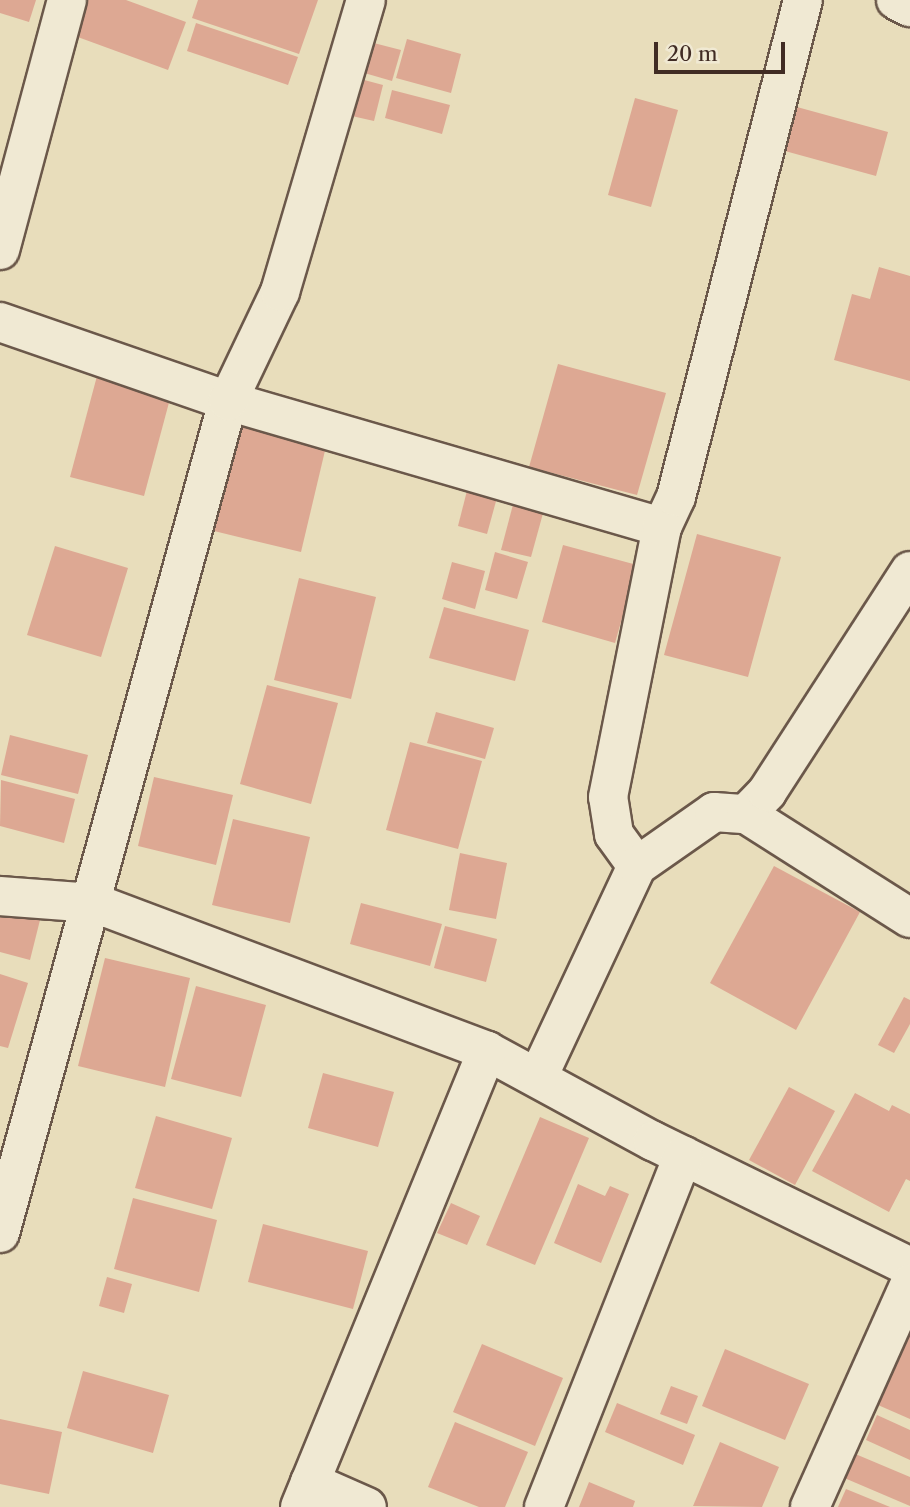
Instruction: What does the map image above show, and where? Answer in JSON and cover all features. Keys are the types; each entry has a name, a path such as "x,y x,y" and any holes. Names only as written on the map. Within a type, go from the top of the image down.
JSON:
{"street":[{"path":"0,250 66,0"},
{"path":"0,1233 94,902 228,401 280,292 366,0"},
{"path":"624,849 608,797 662,527 676,497 803,0"},
{"path":"896,0 910,7"},
{"path":"0,322 228,401 662,527"},
{"path":"746,814 767,792 910,571"},
{"path":"367,1507 305,1495 514,1064 624,849 714,812 746,814 910,918"},
{"path":"0,896 94,902 514,1064 682,1156 910,1267"},
{"path":"544,1507 682,1156"},
{"path":"810,1507 910,1283"}],"building":[{"path":"0,0 36,0 29,22 0,13"},
{"path":"88,0 126,0 186,22 168,70 75,36"},
{"path":"198,0 318,0 299,54 192,18"},
{"path":"196,23 298,57 288,85 187,51"},
{"path":"407,39 461,54 451,93 396,78"},
{"path":"362,40 401,50 392,81 354,70"},
{"path":"353,77 383,85 374,121 343,114"},
{"path":"392,90 450,105 442,134 385,118"},
{"path":"635,98 678,110 651,207 608,195"},
{"path":"797,107 888,132 876,176 785,151"},
{"path":"879,267 910,276 910,381 834,360 852,294 870,299"},
{"path":"558,364 666,393 637,495 529,467"},
{"path":"97,376 171,395 144,496 70,477"},
{"path":"241,417 328,438 301,552 214,531"},
{"path":"471,475 501,483 487,534 458,526"},
{"path":"515,497 545,506 531,557 501,550"},
{"path":"697,534 781,557 748,677 664,655"},
{"path":"563,545 637,565 615,643 542,622"},
{"path":"55,546 128,568 101,657 27,635"},
{"path":"495,552 528,562 517,599 485,590"},
{"path":"452,562 485,571 475,609 442,599"},
{"path":"299,578 376,597 351,699 274,680"},
{"path":"444,607 529,630 515,681 429,658"},
{"path":"267,685 338,703 311,804 240,784"},
{"path":"436,712 494,728 485,759 427,743"},
{"path":"10,735 88,755 78,794 1,775"},
{"path":"410,742 482,761 458,849 386,830"},
{"path":"154,777 233,795 216,865 138,846"},
{"path":"1,780 75,799 64,843 0,826"},
{"path":"233,819 310,837 290,923 212,905"},
{"path":"460,853 507,863 496,919 449,910"},
{"path":"774,866 860,912 796,1030 710,983"},
{"path":"361,903 442,924 430,966 350,944"},
{"path":"0,909 40,920 30,960 0,952"},
{"path":"445,926 497,939 486,982 434,968"},
{"path":"105,958 190,978 165,1087 78,1066"},
{"path":"0,974 28,983 8,1048 0,1046"},
{"path":"196,986 266,1005 241,1097 171,1079"},
{"path":"904,997 910,1000 910,1024 894,1053 878,1045"},
{"path":"323,1073 394,1092 378,1147 308,1128"},
{"path":"789,1087 835,1111 795,1185 749,1160"},
{"path":"855,1093 889,1111 892,1105 910,1114 910,1181 906,1179 889,1212 812,1171"},
{"path":"156,1116 232,1138 212,1209 135,1188"},
{"path":"540,1117 589,1138 535,1265 486,1245"},
{"path":"578,1184 605,1196 610,1186 629,1194 601,1263 554,1243"},
{"path":"133,1198 217,1220 199,1292 114,1269"},
{"path":"451,1203 480,1216 467,1245 437,1233"},
{"path":"263,1224 368,1251 353,1309 248,1282"},
{"path":"107,1277 132,1284 124,1313 99,1306"},
{"path":"910,1331 910,1419 878,1405"},
{"path":"482,1344 563,1378 535,1446 453,1412"},
{"path":"725,1349 809,1384 785,1440 702,1406"},
{"path":"83,1371 169,1395 153,1453 67,1428"},
{"path":"671,1386 698,1396 687,1424 660,1414"},
{"path":"617,1403 695,1435 683,1465 605,1432"},
{"path":"877,1415 910,1430 910,1460 866,1440"},
{"path":"0,1419 62,1432 49,1494 0,1484"},
{"path":"455,1422 528,1452 505,1507 479,1507 428,1487"},
{"path":"720,1442 779,1467 762,1507 693,1506"},
{"path":"853,1453 910,1477 910,1506 842,1477"},
{"path":"589,1482 635,1501 633,1507 579,1507"},
{"path":"846,1489 890,1507 838,1507"}]}
